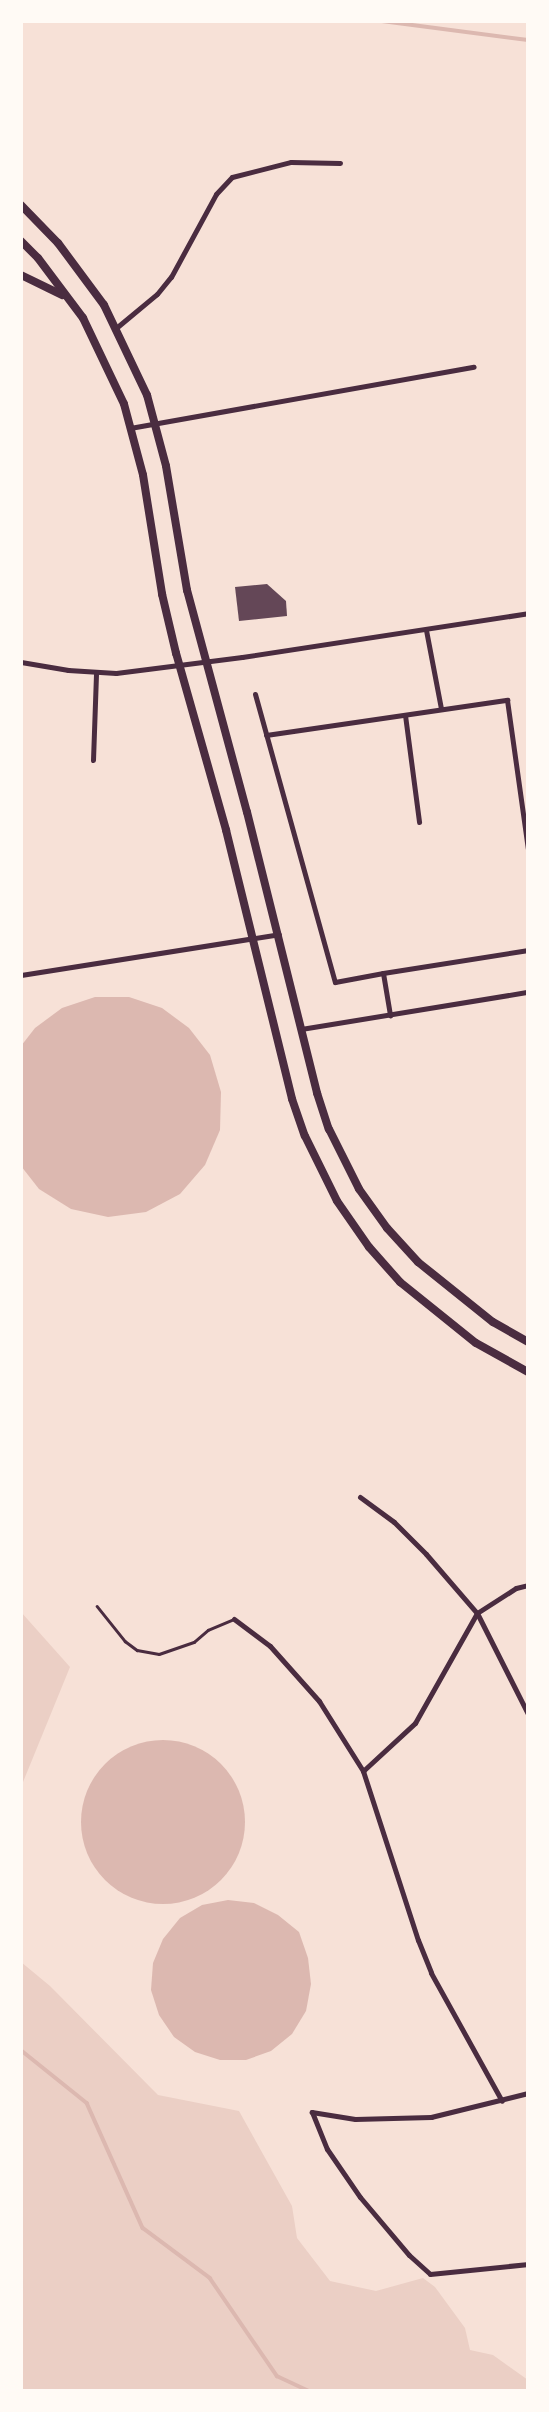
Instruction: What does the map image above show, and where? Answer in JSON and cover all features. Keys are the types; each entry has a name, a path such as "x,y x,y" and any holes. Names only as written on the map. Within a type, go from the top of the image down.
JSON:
{"main road":[{"path":"21,205 58,243 104,305 138,373 155,423 166,466 187,590 279,934 317,1093 329,1129 359,1189 387,1228 418,1262 493,1322 528,1342"},
{"path":"21,241 83,318 124,404 179,665 254,939 292,1099 305,1136 337,1201 369,1247 400,1282 476,1343 528,1372"},
{"path":"21,275 67,297"}],"street":[{"path":"116,328 139,310 171,277 216,194 232,177 291,162 340,163"},
{"path":"131,428 474,367"},
{"path":"21,662 116,673 205,663 528,613"},
{"path":"426,630 441,709"},
{"path":"93,760 96,672"},
{"path":"255,694 335,982 528,950"},
{"path":"266,735 507,700 528,849"},
{"path":"405,715 419,822"},
{"path":"520,794 528,793"},
{"path":"21,975 279,934"},
{"path":"383,973 390,1014"},
{"path":"301,1029 528,992"},
{"path":"360,1497 394,1522 477,1613 528,1714"},
{"path":"363,1771 415,1723 477,1613 516,1588 528,1585"},
{"path":"234,1619 270,1646 319,1700 363,1771 431,1973 502,2101"},
{"path":"528,2093 431,2117 355,2119 312,2112 327,2149 360,2197 409,2255 430,2274 528,2264"}],"lane":[{"path":"97,1606 125,1641 136,1650 159,1654 194,1642 208,1630 234,1619"}],"shaded area":[{"path":"95,997 129,997 162,1008 189,1028 210,1055 221,1092 220,1130 205,1165 180,1194 146,1212 108,1217 71,1209 39,1189 21,1166 21,1046 35,1028 62,1008"},
{"path":"21,1612 70,1667 21,1787"},
{"path":"163,1740 194,1747 221,1764 238,1791 245,1822 238,1853 221,1880 194,1897 163,1904 132,1897 105,1880 88,1853 81,1822 88,1791 105,1764 132,1747"},
{"path":"228,1900 254,1903 278,1915 299,1932 308,1958 311,1984 306,2011 292,2034 271,2051 246,2060 220,2060 195,2052 174,2037 159,2015 151,1990 153,1963 163,1939 180,1918 202,1905"},
{"path":"21,1962 50,1986 158,2095 239,2111 292,2206 297,2238 330,2281 376,2291 423,2278 435,2287 465,2328 470,2350 493,2355 528,2380 528,2391 21,2391"}],"building":[{"path":"267,584 286,601 287,616 239,621 235,587"}],"waterway":[{"path":"382,21 528,40"},
{"path":"21,2050 87,2103 143,2228 210,2278 277,2376 309,2391"}]}
